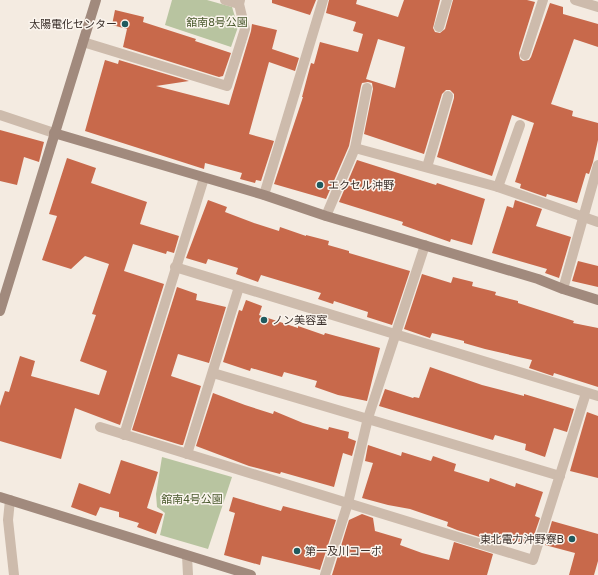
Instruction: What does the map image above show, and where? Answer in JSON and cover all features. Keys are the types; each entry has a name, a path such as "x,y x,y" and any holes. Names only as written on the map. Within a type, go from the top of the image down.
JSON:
{"street":[{"path":"0,312 96,0"},
{"path":"83,42 227,86 245,30 239,2 225,0"},
{"path":"264,195 323,0"},
{"path":"439,27 447,0"},
{"path":"525,55 543,0"},
{"path":"575,0 598,7"},
{"path":"326,216 355,148 367,88"},
{"path":"427,167 448,96"},
{"path":"0,115 54,133 264,195 326,216 538,279 598,300"},
{"path":"498,187 520,125"},
{"path":"355,148 498,187 598,222"},
{"path":"563,289 598,165"},
{"path":"124,435 175,267 204,178"},
{"path":"325,575 348,503 368,418 397,334 425,245"},
{"path":"175,267 598,396"},
{"path":"187,454 239,287"},
{"path":"213,373 560,476"},
{"path":"100,427 533,560 586,393"},
{"path":"14,575 5,498 251,575"},
{"path":"187,556 188,575"}],"green space":[{"name":"舘南8号公園","path":"172,0 207,0 232,7 238,27 231,47 165,25"},
{"name":"舘南4号公園","path":"162,457 232,477 208,549 160,535 165,513 157,507 156,494"}],"building":[{"path":"272,0 316,0 310,15 272,3"},
{"path":"329,0 357,0 356,4 398,17 404,0 440,0 433,28 435,32 440,33 445,29 453,0 527,0 535,2 519,53 520,59 523,61 529,60 531,57 550,3 563,7 563,14 598,24 598,47 574,39 551,104 573,111 572,116 598,123 598,140 593,162 589,174 586,173 577,203 547,194 546,197 520,188 521,184 515,182 534,123 512,115 492,176 437,157 454,98 454,94 450,90 446,90 442,94 424,154 364,134 373,89 372,83 368,82 362,83 349,146 326,199 274,184 303,97 311,63 314,64 320,42 358,52 363,34 353,31 356,22 326,13","holes":["378,39 405,47 395,88 366,79"]},
{"path":"115,10 144,17 143,22 196,39 195,41 231,53 223,76 219,77 123,47 127,29 112,25"},
{"path":"252,24 277,30 272,49 299,58 295,71 269,62 249,134 274,141 261,181 256,180 255,183 240,179 242,173 205,163 204,169 85,131 105,60 118,64 119,60 189,81 156,86 229,105"},
{"path":"0,130 44,142 39,162 24,157 17,185 0,181"},
{"path":"67,158 96,168 91,183 147,202 140,224 179,236 174,253 167,251 166,254 133,244 124,271 164,284 120,425 75,408 61,459 0,441 0,406 5,391 9,392 20,356 35,361 31,376 99,395 107,371 80,361 96,315 92,314 109,264 85,256 71,269 42,260 57,216 49,214"},
{"path":"357,160 436,185 437,183 485,199 472,245 451,239 450,242 402,225 403,222 339,202"},
{"path":"208,200 227,207 225,212 254,223 279,231 280,227 306,236 329,241 328,245 349,251 349,253 410,271 392,325 367,317 368,312 334,301 333,304 318,299 321,293 261,275 258,282 236,274 238,268 208,259 206,264 186,258"},
{"path":"515,200 542,209 536,226 571,237 559,278 545,273 547,269 492,253 507,206 513,208"},
{"path":"578,261 598,266 598,287 572,281"},
{"path":"422,274 451,283 453,277 473,282 472,286 496,292 495,295 518,301 518,303 574,321 573,323 598,328 598,387 554,373 553,376 529,368 532,360 485,349 464,343 464,341 432,333 430,338 404,329"},
{"path":"177,287 197,294 196,300 226,307 209,363 178,354 171,376 201,386 183,445 132,430"},
{"path":"246,300 262,306 259,315 298,328 298,326 324,335 325,333 380,348 367,401 338,395 315,387 317,381 284,372 282,377 251,368 250,371 223,362 239,310 242,311"},
{"path":"430,367 482,385 524,396 524,394 574,409 567,432 554,428 545,457 525,450 526,444 495,435 493,440 379,406 385,389 413,398 419,398"},
{"path":"213,393 273,414 274,411 303,423 328,430 329,427 349,432 348,438 356,441 352,456 343,453 334,487 281,472 280,474 249,466 196,446"},
{"path":"587,412 598,416 598,478 570,471"},
{"path":"368,445 401,456 402,452 431,461 433,456 456,464 454,471 489,482 490,478 515,487 516,483 543,492 535,516 540,518 532,541 528,540 526,545 502,537 501,541 497,540 496,542 457,530 447,526 448,522 410,509 362,498 373,463 365,461"},
{"path":"121,460 158,472 147,508 163,514 156,534 137,527 139,523 119,517 119,512 100,507 96,516 71,507 79,483 110,494"},
{"path":"233,497 281,511 283,506 336,520 320,570 262,556 260,565 224,555 235,513 229,511"},
{"path":"362,514 373,518 375,531 402,539 400,545 422,553 449,560 454,542 493,554 487,575 332,575 349,520"},
{"name":"東北電力沖野寮B","path":"552,521 598,534 598,561 594,575 569,575 575,553 545,545"}],"place":[{"name":"太陽電化センター","path":"125,24"},
{"name":"エクセル沖野","path":"320,185"},
{"name":"ノン美容室","path":"264,320"},
{"name":"東北電力沖野寮B","path":"572,539"},
{"name":"第一及川コーポ","path":"297,551"}]}
